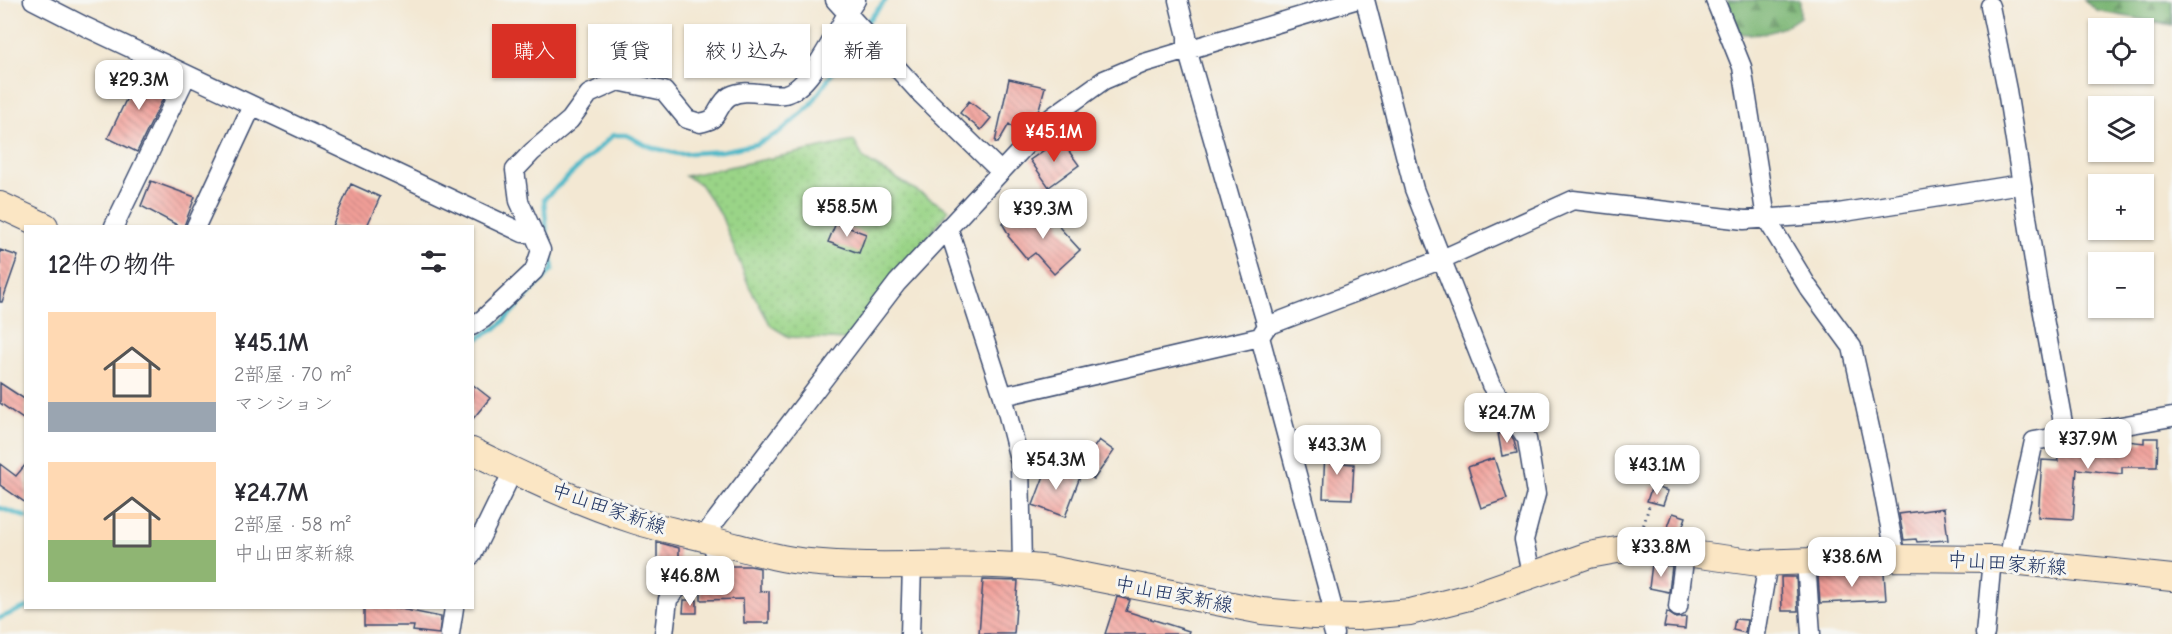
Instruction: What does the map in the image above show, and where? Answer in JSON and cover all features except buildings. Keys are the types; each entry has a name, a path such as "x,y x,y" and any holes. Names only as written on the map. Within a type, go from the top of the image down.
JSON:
{"main road":[{"path":"0,205 43,225"},
{"name":"中山田家新線","path":"474,453 581,501 637,521 714,540 769,557 809,562 912,566 1022,566 1331,625 1357,617 1410,612 1469,597 1589,555 1617,550 1655,549 1768,562 1896,558 2000,560 2172,578"}],"street":[{"path":"33,0 523,233 534,233"},
{"path":"1178,0 1187,36 1186,50 1263,332 1332,605 1331,625"},
{"path":"664,634 668,599 690,575 716,560 710,528 789,422 897,283 1052,117 1104,80 1144,63 1354,0"},
{"path":"1365,0 1414,189 1440,260 1491,385 1527,439 1536,494 1524,540 1531,574"},
{"path":"1714,0 1742,67 1766,218 1808,287 1852,347 1896,558"},
{"path":"474,325 534,271 541,250 519,201 515,170 532,152 570,120 589,94 618,81 664,91 687,119 700,123 712,118 730,96 746,93 783,94 797,90 814,70 846,4 920,93 1000,171"},
{"path":"1990,6 2007,90 2021,184 2065,434"},
{"path":"114,225 187,75"},
{"path":"196,225 252,106"},
{"path":"1003,396 1263,332 1440,260 1574,200 1744,220 1832,214 2021,184"},
{"path":"948,227 1003,396 1020,463 1022,566"},
{"path":"1985,634 2000,560 2034,441 2172,417"},
{"path":"474,551 513,471"},
{"path":"1678,607 1685,553"},
{"path":"1806,561 1811,634"},
{"path":"1756,634 1768,562"},
{"path":"910,634 912,566"},
{"path":"450,634 454,609"}],"green space":[{"path":"1727,0 1800,0 1800,17 1770,32 1737,33"},
{"path":"2083,0 2172,0 2172,25 2154,22 2154,18 2134,18 2097,11"},
{"path":"854,141 864,159 949,210 847,340 789,337 771,326 749,286 721,215 700,184 685,176"}],"waterway":[{"path":"865,24 886,0"},
{"path":"474,341 499,326 553,269 544,199 613,135 626,135 650,147 679,154 722,151 757,144 780,132 810,106 829,78"},
{"path":"0,508 24,516"},
{"path":"0,618 24,608"}]}
